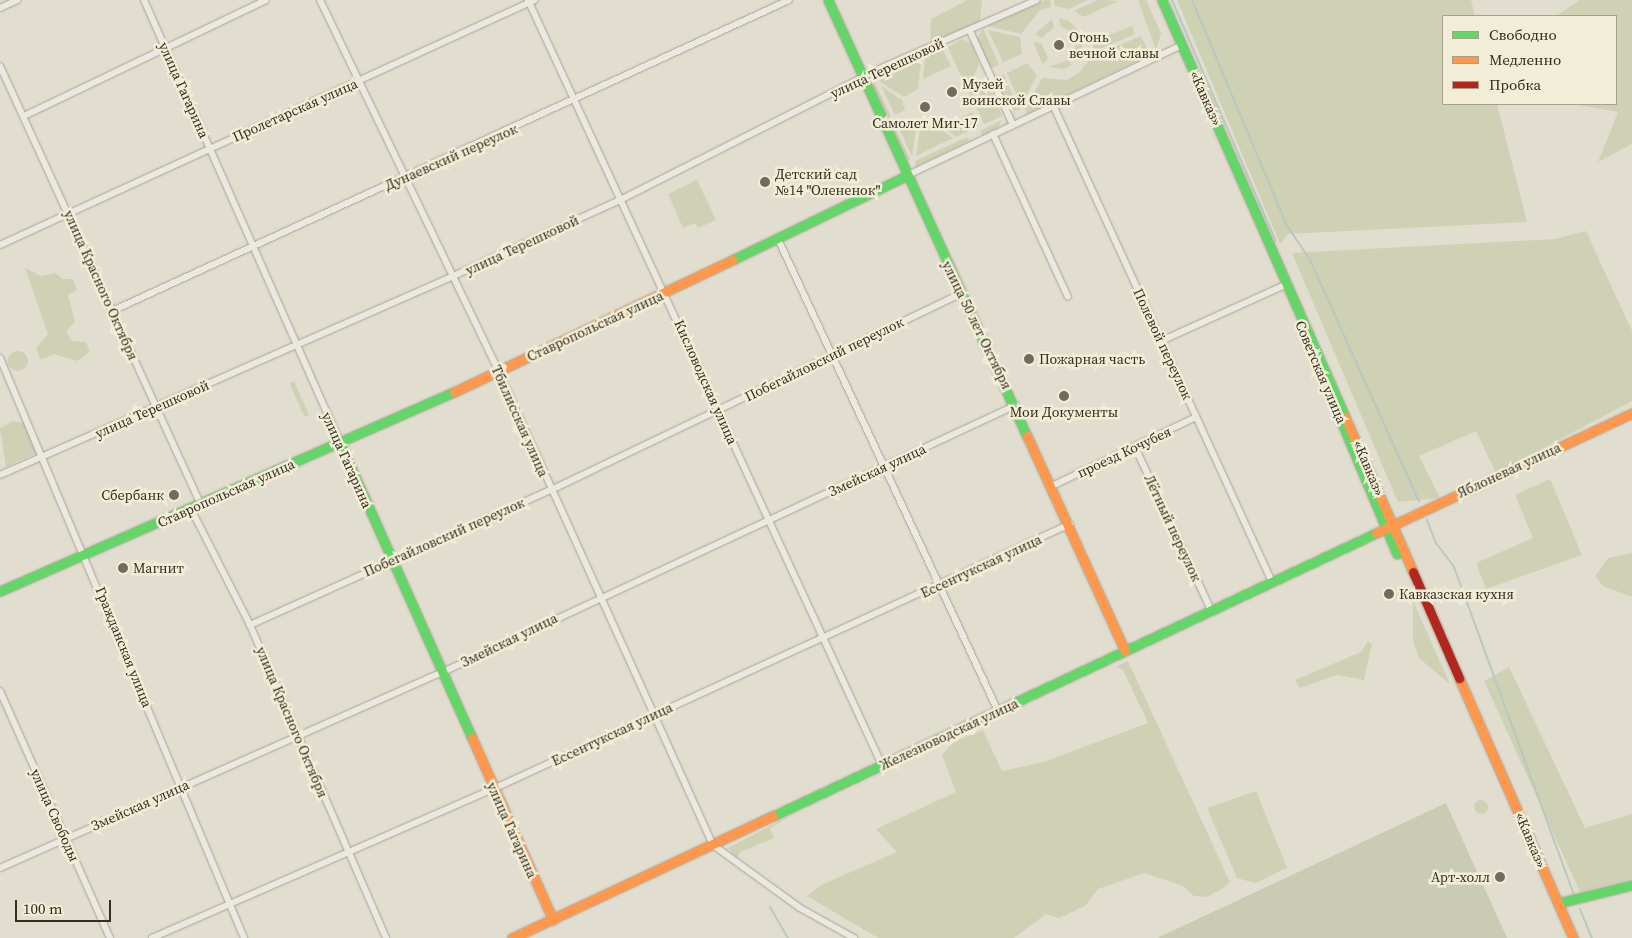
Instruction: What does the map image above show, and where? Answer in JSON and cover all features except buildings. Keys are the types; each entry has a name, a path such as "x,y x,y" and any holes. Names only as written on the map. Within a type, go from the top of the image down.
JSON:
{"main road":[{"name":"улица 50 лет Октября","path":"828,0 906,176 1016,405 1125,650"},
{"name":"Советская улица","path":"1157,0 1180,45 1389,525 1506,801"},
{"name":"«Кавказ»","path":"1162,0 1389,525 1573,938"},
{"name":"Ставропольская улица","path":"0,591 201,505 498,372 666,293 906,176"},
{"name":"Яблоневая улица","path":"1389,525 1632,413"},
{"name":"улица Гагарина","path":"340,442 553,920"},
{"name":"Железноводская улица","path":"512,938 882,766 1389,525"},
{"name":"«Кавказ»","path":"1506,801 1566,938"},
{"path":"1558,903 1632,885"}],"street":[{"path":"0,8 18,0"},
{"name":"улица Гагарина","path":"144,0 340,442"},
{"path":"24,116 266,0"},
{"name":"Тбилисская улица","path":"320,0 402,179 498,372 601,596 652,716 713,845"},
{"name":"Дунаевский переулок","path":"112,311 789,0"},
{"name":"улица Терешковой","path":"0,475 451,277 622,199 864,78 1037,0"},
{"name":"Пролетарская улица","path":"0,245 531,1"},
{"name":"Кисловодская улица","path":"531,1 769,521 825,638 882,766"},
{"path":"970,31 1013,124"},
{"name":"Ставропольская улица","path":"906,176 1180,45"},
{"name":"улица Красного Октября","path":"0,66 69,213 201,505"},
{"name":"Полевой переулок","path":"1053,105 1272,582"},
{"path":"993,134 1068,297"},
{"path":"778,239 998,711"},
{"path":"1161,341 1284,285"},
{"name":"Побегайловский переулок","path":"250,625 391,560 552,490 962,293"},
{"name":"Гражданская улица","path":"0,358 44,456 244,938"},
{"name":"Змейская улица","path":"0,868 181,786 298,737 443,672 601,596 769,521 1016,405"},
{"name":"проезд Кочубея","path":"1052,486 1196,417"},
{"name":"Лётный переулок","path":"1135,447 1211,610"},
{"name":"улица Красного Октября","path":"191,509 250,625 386,938"},
{"name":"Ессентукская улица","path":"152,938 229,901 348,854 494,789 939,586 1070,524"},
{"name":"улица Свободы","path":"0,691 110,938"},
{"path":"713,845 800,908 854,938"}],"green space":[{"path":"968,0 982,0 980,23 930,43 931,19"},
{"path":"1045,0 1050,0 1051,7 1040,10 1021,34 987,26"},
{"path":"1054,0 1088,0 1069,9 1055,6"},
{"path":"1098,0 1119,1 1083,17 1074,11"},
{"path":"1138,0 1146,0 1161,33 1156,50"},
{"path":"1177,0 1471,0 1475,15 1442,15 1442,105 1497,105 1527,222 1288,234 1280,244"},
{"path":"1580,0 1632,0 1632,144 1598,162 1618,112 1578,105 1617,105 1617,15 1558,15"},
{"path":"1059,18 1069,21 1077,29 1073,33 1060,26"},
{"path":"1052,19 1054,27 1042,38 1035,34"},
{"path":"1132,26 1135,34 1093,52 1093,41"},
{"path":"983,28 999,65 989,69 976,41"},
{"path":"988,30 1020,37 1022,54 1003,62"},
{"path":"1141,36 1150,55 1027,114 1025,109 1042,78 1067,80 1080,72 1092,56"},
{"path":"962,39 972,44 979,64 973,79 964,83 948,47"},
{"path":"1082,40 1082,47 1077,60 1073,56 1077,41"},
{"path":"1033,42 1041,43 1048,58 1043,65"},
{"path":"943,50 951,66 923,79 925,58"},
{"path":"921,60 918,89 904,97 879,81"},
{"path":"1068,60 1072,65 1065,69 1049,67"},
{"path":"1027,63 1037,76 1021,105 1007,73"},
{"path":"1004,75 1014,98 999,92 993,78"},
{"path":"874,81 891,116 885,119 874,95"},
{"path":"881,86 902,100 905,110 895,115"},
{"path":"979,88 992,93 1002,116 984,124 969,92"},
{"path":"1001,94 1016,100 1020,109 1010,113"},
{"path":"972,112 979,126 956,137 943,126"},
{"path":"910,118 916,128 912,157 897,124"},
{"path":"1002,120 997,129 982,135 980,131"},
{"path":"931,123 953,138 916,156 920,128"},
{"path":"894,126 910,159 906,161 890,128"},
{"path":"967,137 969,141 916,167 915,161"},
{"path":"697,180 716,220 698,228 695,223 683,228 668,194"},
{"path":"1586,231 1632,331 1632,401 1496,473 1476,431 1419,456 1440,498 1398,502 1292,253 1555,239"},
{"path":"25,268 41,276 55,273 63,279 73,279 77,290 68,295 75,322 66,331 72,341 86,342 90,352 77,361 54,354 41,360 36,348 48,334"},
{"path":"18,351 25,354 28,361 25,368 18,371 11,368 8,361 11,354"},
{"path":"294,381 309,415 304,417 289,383"},
{"path":"13,421 24,423 36,453 6,467 0,428"},
{"path":"1550,479 1582,555 1486,589 1476,563 1533,538 1515,495"},
{"path":"1632,553 1632,597 1603,586 1595,576 1608,558"},
{"path":"1413,601 1450,684 1419,658 1413,641"},
{"path":"1368,641 1372,644 1364,680 1337,675 1300,688 1295,680 1361,652"},
{"path":"1128,661 1230,882 1222,889 1206,897 1194,896 1183,886 1144,873 1098,889 1085,906 1059,918 1046,914 1014,938 878,938 807,896 823,884 897,852 876,829 956,792 942,755 954,742 983,730 1002,771 1043,762 1148,723 1123,670 1116,667"},
{"path":"1509,667 1585,828 1632,814 1632,879 1580,892 1484,681"},
{"path":"1256,791 1287,868 1255,883 1237,878 1207,808"},
{"path":"1481,800 1486,802 1488,807 1486,812 1481,814 1476,812 1474,807 1476,802"},
{"path":"1446,803 1507,938 1157,938 1245,897"},
{"path":"797,812 770,828 774,838 740,852 737,858 728,848"}],"waterway":[{"path":"1172,0 1276,241"},
{"path":"1192,0 1286,224 1310,260 1419,501"},
{"path":"1427,520 1436,543 1454,567 1574,895"},
{"path":"770,907 788,938"},
{"path":"1580,909 1592,938"}],"traffic: fast":[{"path":"828,0 1027,436"},
{"path":"1162,0 1345,417"},
{"path":"732,260 906,176"},
{"path":"0,591 454,392"},
{"path":"1341,421 1397,554"},
{"path":"340,443 472,738"},
{"path":"773,816 1376,533"},
{"path":"1558,903 1632,885"}],"traffic: slow":[{"path":"454,392 732,260"},
{"path":"1376,533 1632,413"},
{"path":"1345,417 1413,572"},
{"path":"1027,436 1125,651"},
{"path":"1459,678 1573,938"},
{"path":"472,738 553,920"},
{"path":"512,938 773,816"}],"traffic: jam":[{"path":"1413,572 1459,678"}],"place":[{"name":"Огонь вечной славы","path":"1059,45"},
{"name":"Музей воинской Славы","path":"952,92"},
{"name":"Самолет Миг-17","path":"925,107"},
{"name":"Детский сад №14 \"Олененок\"","path":"765,182"},
{"name":"Пожарная часть","path":"1029,359"},
{"name":"Мои Документы","path":"1064,396"},
{"name":"Сбербанк","path":"174,495"},
{"name":"Магнит","path":"123,568"},
{"name":"Кавказская кухня","path":"1389,594"},
{"name":"Арт-холл","path":"1500,877"}]}
